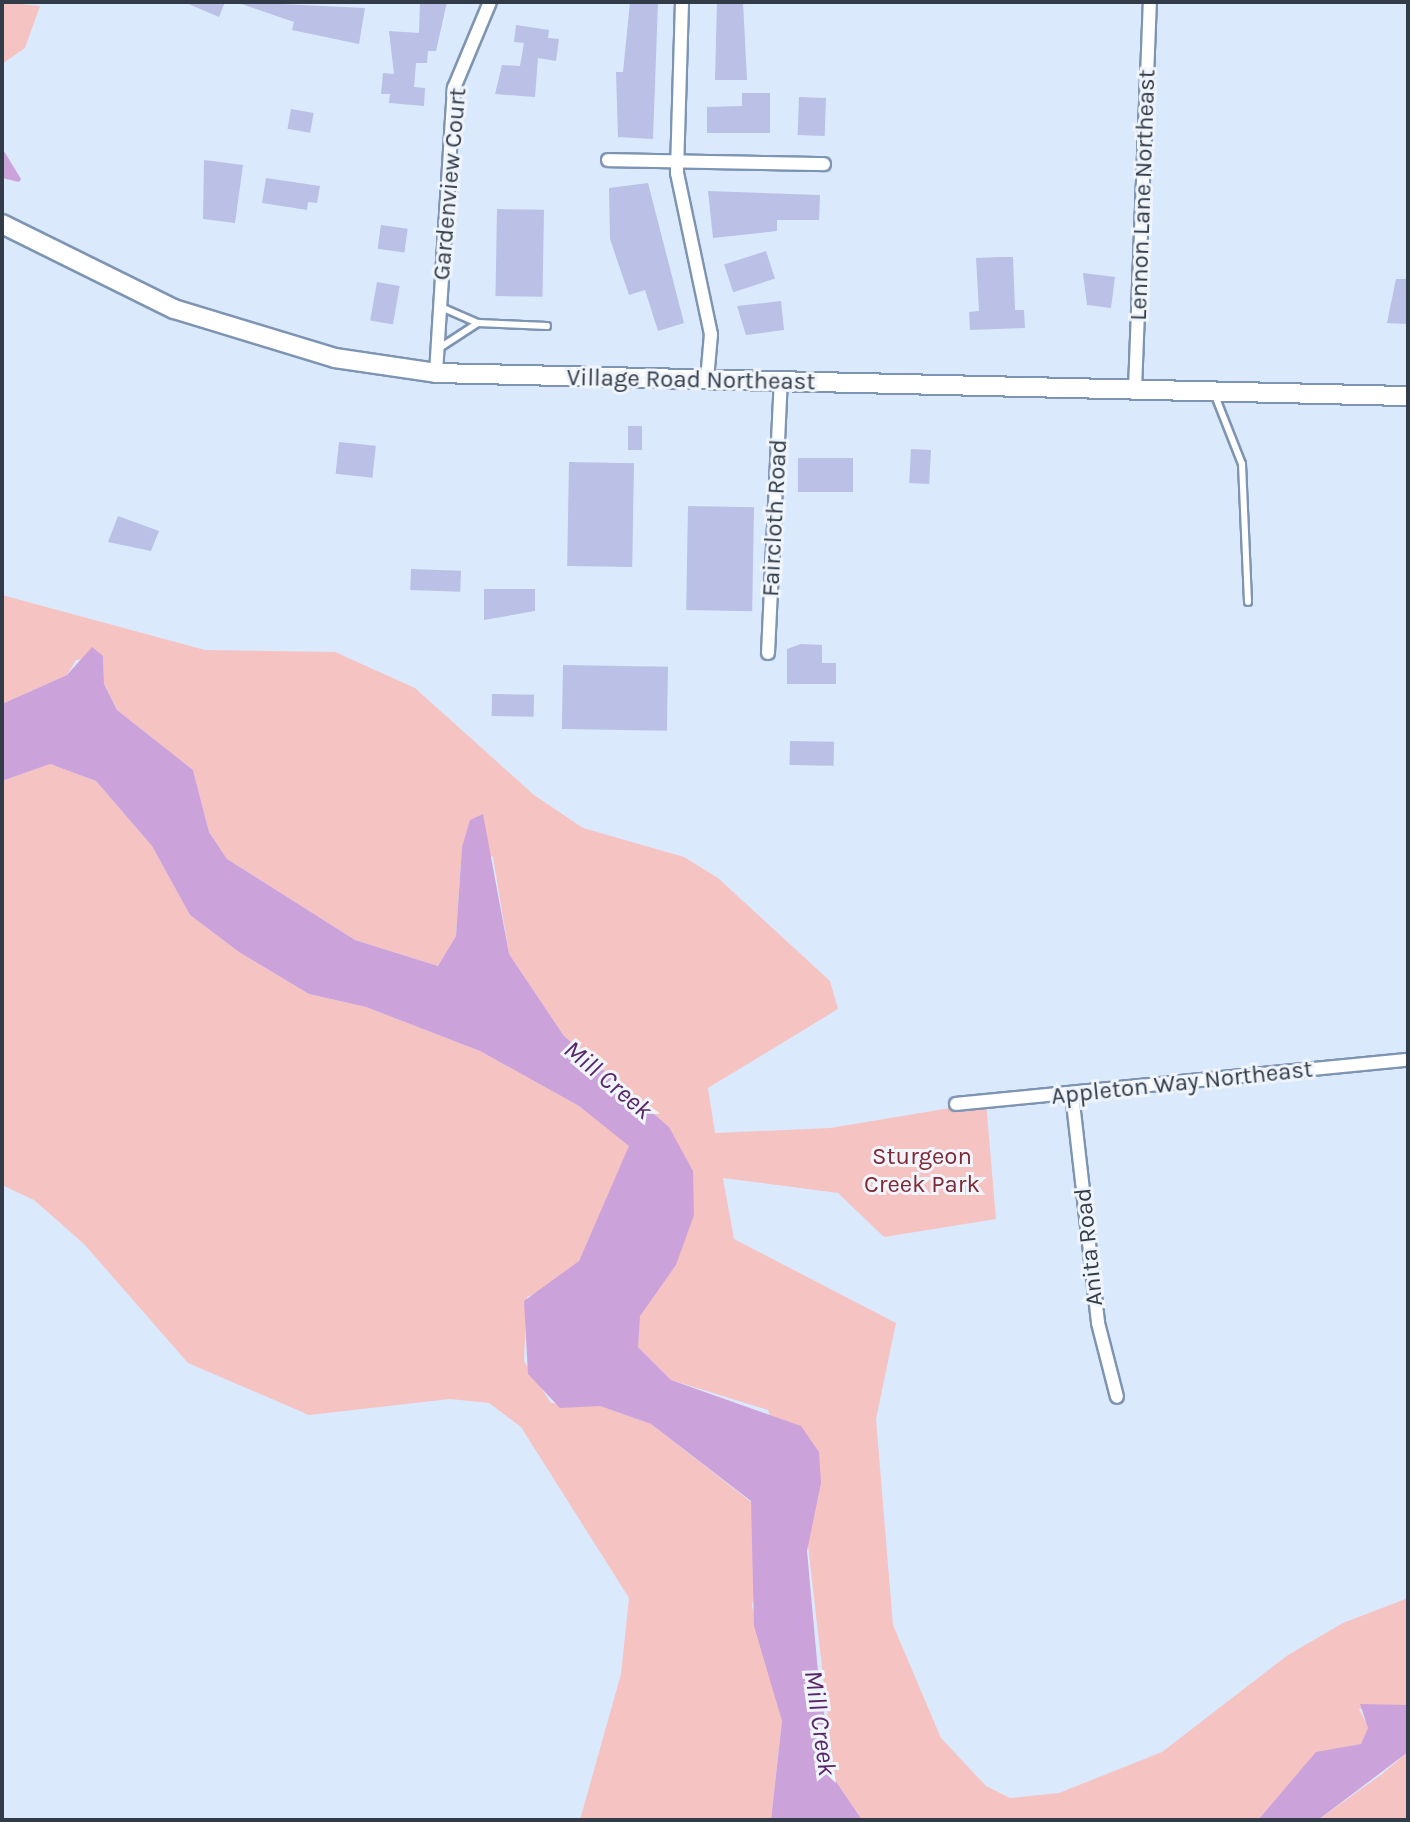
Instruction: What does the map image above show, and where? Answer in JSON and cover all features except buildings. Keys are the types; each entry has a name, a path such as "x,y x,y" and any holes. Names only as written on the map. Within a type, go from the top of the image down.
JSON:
{"main road":[{"name":"Village Road Northeast","path":"2,224 201,319 335,358 436,373 1408,396"}],"street":[{"name":"Gardenview Court","path":"436,373 454,88 490,2"},
{"path":"682,2 677,163 681,217 711,334 707,380"},
{"name":"Lennon Lane Northeast","path":"1135,389 1150,2"},
{"path":"608,160 824,164"},
{"name":"Faircloth Road","path":"768,653 781,382"},
{"name":"Appleton Way Northeast","path":"956,1104 1408,1060"},
{"name":"Anita Road","path":"1072,1094 1098,1323 1117,1397"}],"lane":[{"path":"440,307 478,323 547,326"},
{"path":"438,349 478,323"},
{"path":"1212,390 1242,464 1248,602"}],"green space":[{"path":"2,2 40,6 25,48 2,64"},
{"name":"Sturgeon Creek Park","path":"2,595 205,650 335,652 415,688 534,795 583,828 684,857 718,878 830,981 838,1009 708,1088 715,1133 830,1128 986,1102 996,1219 884,1237 838,1193 723,1178 734,1239 896,1323 876,1419 893,1625 941,1738 986,1786 1010,1798 1059,1793 1162,1752 1288,1655 1343,1623 1408,1598 1408,1705 1359,1709 1369,1728 1361,1744 1316,1753 1258,1820 862,1820 835,1780 807,1537 768,1410 671,1380 638,1347 639,1316 676,1265 669,1127 564,1036 509,954 493,857 462,846 456,936 438,966 355,940 227,859 209,832 193,770 117,710 104,684 103,656 76,660 67,675 2,704"},
{"path":"50,764 96,781 152,846 190,915 239,952 309,994 366,1007 480,1051 579,1106 630,1146 579,1261 560,1282 527,1297 524,1361 551,1403 600,1406 651,1424 751,1502 758,1573 752,1606 782,1720 771,1820 580,1820 621,1674 629,1598 521,1427 489,1403 450,1399 309,1415 188,1363 84,1244 34,1200 2,1185 2,781"},
{"path":"1408,1752 1408,1820 1318,1820 1382,1774"}],"water":[{"path":"2,148 21,179 19,182 2,178"},
{"name":"Mill Creek","path":"92,647 103,656 104,684 117,710 193,770 209,832 227,859 355,940 438,966 456,936 462,847 470,820 483,814 509,954 564,1036 669,1127 693,1171 694,1215 676,1265 640,1316 638,1347 671,1380 801,1426 819,1452 821,1483 807,1551 819,1683 835,1780 862,1820 771,1820 782,1721 754,1626 751,1501 651,1424 600,1406 560,1408 528,1374 524,1301 579,1261 629,1146 579,1106 480,1051 366,1007 309,994 239,952 190,915 152,846 96,781 50,764 2,781 2,704 67,675"},
{"path":"1360,1704 1408,1705 1408,1752 1318,1820 1258,1820 1316,1752 1361,1744 1368,1728"}]}
